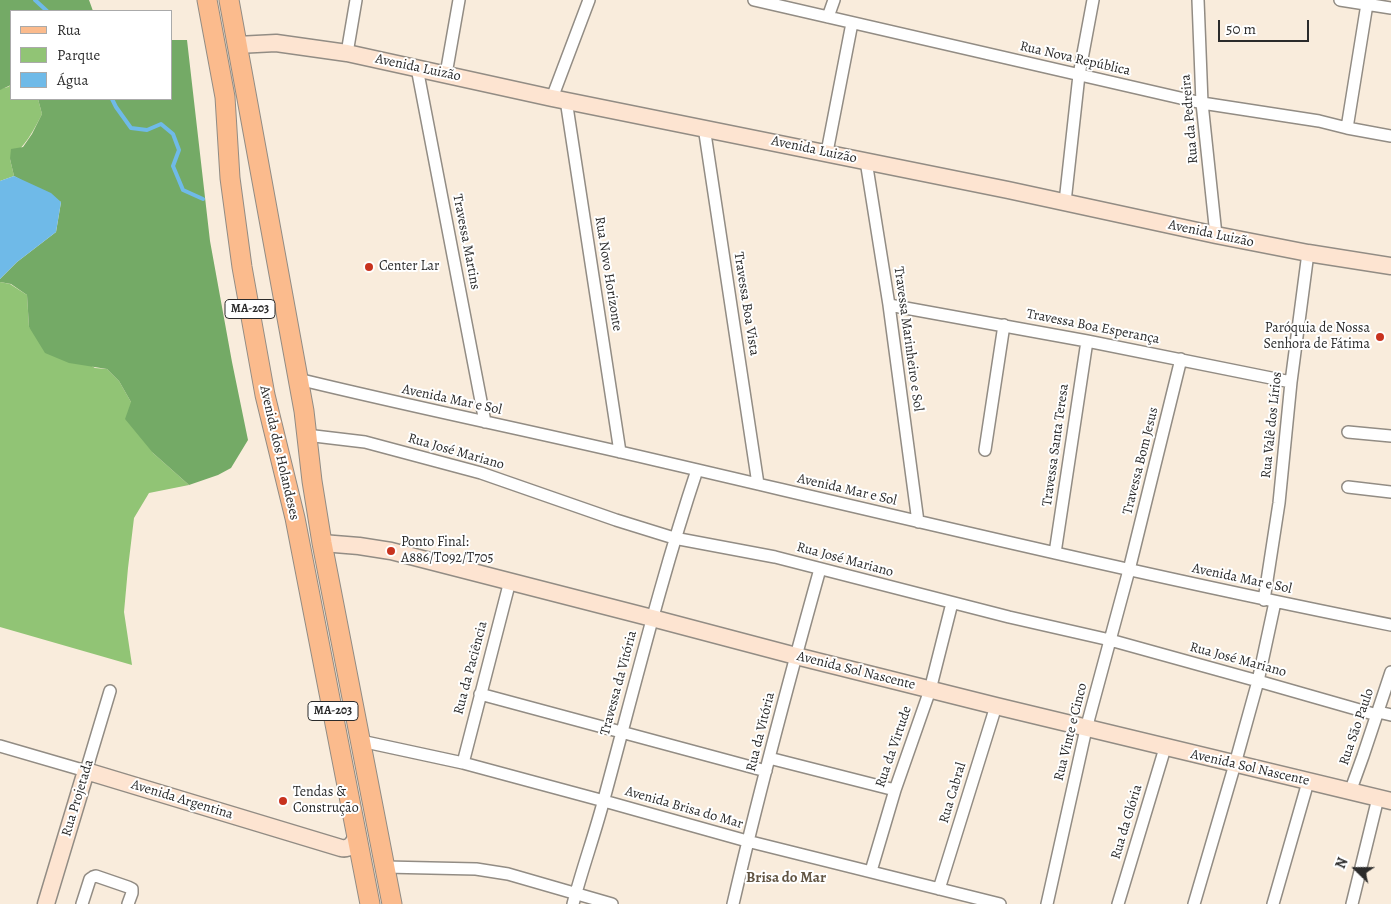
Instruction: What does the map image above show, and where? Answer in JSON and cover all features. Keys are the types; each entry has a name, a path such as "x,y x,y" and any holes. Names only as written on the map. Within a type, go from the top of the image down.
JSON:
{"main road":[{"name":"Avenida dos Holandeses","path":"207,0 224,97 233,203 265,396 295,518 370,904"},
{"name":"Avenida dos Holandeses","path":"229,0 298,379 322,543 392,904"}],"street":[{"path":"347,53 356,0"},
{"path":"446,74 459,0"},
{"name":"Rua Novo Horizonte","path":"589,0 559,99 620,452"},
{"name":"Rua Nova República","path":"754,0 1202,103 1319,121 1391,136"},
{"path":"828,17 834,0"},
{"path":"1065,202 1079,75 1093,0"},
{"name":"Rua da Pedreira","path":"1198,0 1202,103 1216,235"},
{"path":"1340,0 1391,8"},
{"path":"1347,128 1367,4"},
{"path":"827,152 852,23"},
{"name":"Avenida Luizão","path":"237,45 276,43 347,53 559,99 827,152 1216,235 1308,253 1391,266"},
{"name":"Travessa Martins","path":"417,68 485,422"},
{"name":"Travessa Boa Vista","path":"704,128 758,484"},
{"name":"Travessa Marinheiro e Sol","path":"866,161 889,304 918,522"},
{"name":"Rua Valê dos Lírios","path":"1235,764 1258,681 1270,601 1291,382 1308,253"},
{"name":"Travessa Boa Esperança","path":"889,304 1181,359 1291,382"},
{"path":"985,450 1004,325"},
{"name":"Travessa Santa Teresa","path":"1055,553 1087,341"},
{"name":"Travessa Bom Jesus","path":"1129,570 1181,359"},
{"name":"Avenida Mar e Sol","path":"298,379 1129,570 1391,625"},
{"path":"1348,432 1391,436"},
{"name":"Rua José Mariano","path":"306,435 365,442 480,473 674,538 775,557 952,603 1110,640 1378,714 1391,715"},
{"name":"Travessa da Vitória","path":"574,899 604,801 674,538 696,470"},
{"path":"1348,487 1391,492"},
{"name":"Avenida Sol Nascente","path":"322,543 391,551 930,690 1384,800"},
{"name":"Rua da Vitória","path":"733,904 747,842 820,569"},
{"name":"Rua Vinte e Cinco","path":"1047,904 1086,729 1129,570"},
{"name":"Rua da Paciência","path":"463,763 510,581"},
{"name":"Rua da Virtude","path":"871,871 894,790 930,690 952,603"},
{"name":"Rua São Paulo","path":"1350,792 1391,672"},
{"name":"Rua Projetada","path":"46,904 110,691"},
{"path":"480,694 766,771"},
{"name":"Rua Cabral","path":"939,889 996,706"},
{"name":"Avenida Brisa do Mar","path":"361,741 463,763 747,842 1000,904"},
{"name":"Avenida Argentina","path":"0,746 340,848 346,849 349,847 355,841 357,835"},
{"name":"Rua da Glória","path":"1118,904 1166,748"},
{"path":"769,758 894,790"},
{"path":"1194,904 1235,764"},
{"path":"1273,904 1308,782"},
{"path":"1352,904 1384,800"},
{"path":"385,867 476,869 508,874 574,899 612,904"},
{"path":"82,904 90,879 93,876 132,889 128,904"}],"green space":[{"path":"0,0 89,0 93,10 10,10 10,85 0,90"},
{"path":"172,40 187,40 210,241 248,440 231,468 218,475 189,485 153,453 125,419 131,402 119,381 107,369 69,363 45,353 29,327 27,295 11,284 0,282 0,279 17,262 56,232 61,202 14,176 10,159 11,149 23,147 42,114 38,100 172,100"},
{"path":"10,86 10,100 38,100 42,114 28,138 10,159 14,176 0,181 0,89"},
{"path":"0,282 10,284 27,295 29,327 95,368 107,369 119,381 131,402 153,453 189,485 149,493 134,518 124,612 132,665 0,627"}],"water":[{"path":"14,176 51,193 61,202 56,232 17,262 0,279 0,181"}],"waterway":[{"path":"35,0 46,10"},
{"path":"112,100 131,128 147,130 161,124 173,134 179,150 173,166 183,190 203,199"}],"place":[{"name":"Center Lar","path":"369,267"},
{"name":"Paróquia de Nossa Senhora de Fátima","path":"1380,337"},
{"name":"Ponto Final: A886/T092/T705","path":"391,551"},
{"name":"Tendas & Construção","path":"283,801"}],"district":[{"name":"Brisa do Mar","path":"786,878"}]}
